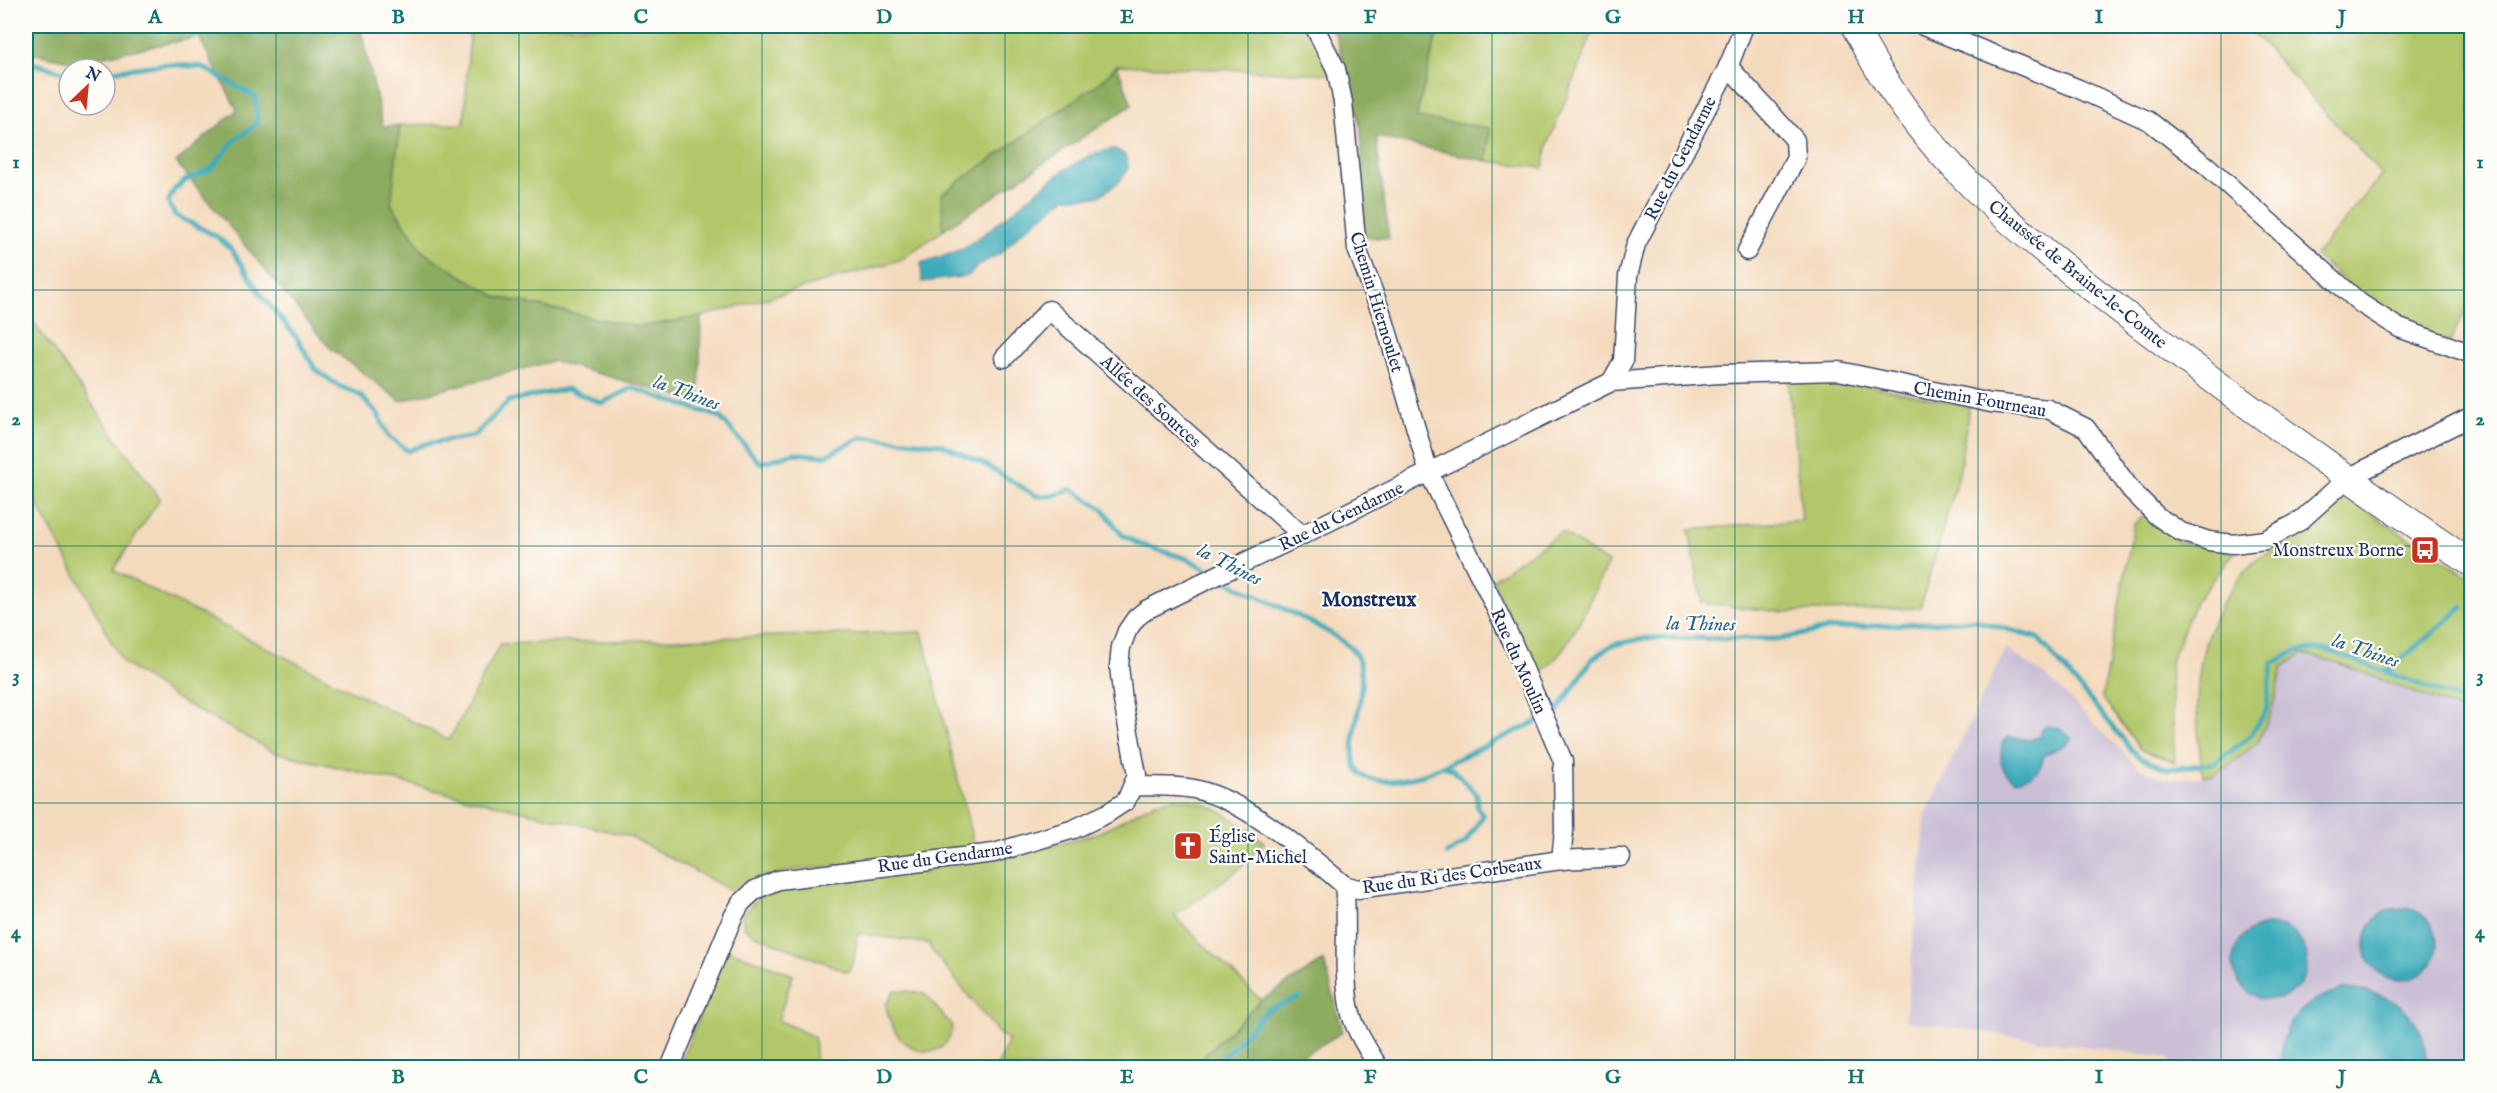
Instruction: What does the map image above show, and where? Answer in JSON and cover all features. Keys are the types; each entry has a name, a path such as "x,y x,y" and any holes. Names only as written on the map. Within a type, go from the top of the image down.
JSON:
{"main road":[{"name":"Chaussée de Braine-le-Comte","path":"1854,26 1873,63 1899,104 1933,148 1967,183 2073,273 2214,381 2472,564"}],"street":[{"name":"Chemin Hiernoulet","path":"1314,26 1336,69 1343,102 1357,249 1387,330 1429,473"},
{"name":"Rue du Gendarme","path":"670,1068 733,917 741,903 755,890 778,880 812,874 994,853 1074,829 1106,814 1126,801 1137,775 1119,666 1121,647 1127,632 1146,610 1240,563 1302,536 1611,382 1623,361 1628,276 1636,244 1728,66 1744,26"},
{"path":"1923,26 2079,89 2150,121 2207,166 2360,303 2399,328 2472,354"},
{"path":"1728,66 1795,140 1796,158 1747,251"},
{"name":"Allée des Sources","path":"1004,358 1049,310 1302,536"},
{"name":"Chemin Fourneau","path":"1611,382 1719,374 1839,371 1991,403 2048,409 2086,428 2131,490 2157,516 2181,532 2209,542 2233,544 2265,540 2300,521 2348,477"},
{"path":"2348,477 2472,416"},
{"name":"Rue du Moulin","path":"1429,473 1512,641 1563,761 1564,831 1561,860"},
{"name":"Rue du Ri des Corbeaux","path":"1134,786 1197,789 1222,797 1266,824 1344,885 1358,889 1561,860 1621,857"},
{"path":"1344,885 1347,906 1349,1004 1361,1038 1378,1068"}],"shaded area":[{"path":"2006,648 2053,682 2139,768 2168,780 2213,775 2272,710 2282,667 2302,654 2335,662 2421,693 2471,715 2471,1067 2169,1067 2169,1058 1905,1021 1926,814"}],"green space":[{"path":"26,26 360,26 383,127 400,125 391,204 424,253 497,297 638,327 701,317 699,402 553,361 400,401 329,347 176,162 237,110 199,37 99,57 57,58 26,52"},
{"path":"470,26 1307,26 1331,74 1117,65 1103,80 942,194 943,230 900,260 701,317 638,327 496,297 424,253 391,204 400,125 464,124"},
{"path":"1327,26 1439,26 1416,118 1490,128 1487,161 1376,137 1389,239 1363,236 1361,129 1336,35"},
{"path":"1439,26 1595,26 1548,144 1543,168 1487,161 1490,129 1416,118"},
{"path":"2247,26 2471,26 2471,303 2466,308 2450,342 2403,323 2365,298 2315,256 2382,175"},
{"path":"1117,65 1132,105 943,230 942,194 1103,80"},
{"path":"26,312 160,499 113,570 449,740 500,644 922,632 975,849 787,871 730,890 629,836 274,752 175,698 123,663 26,483"},
{"path":"1788,375 1860,384 1969,406 1959,474 1920,608 1783,612 1702,603 1689,530 1802,520"},
{"path":"2347,498 2471,578 2472,715 2335,662 2302,654 2282,667 2272,710 2258,742 2230,765 2213,775 2203,776 2197,719 2198,692 2207,639 2217,613 2231,589 2250,566 2296,537"},
{"path":"2145,515 2179,542 2235,552 2195,602 2170,664 2175,762 2141,750 2102,697 2134,524"},
{"path":"1561,532 1608,563 1587,607 1560,654 1538,674 1492,580"},
{"path":"1176,798 1190,800 1223,813 1264,842 1238,870 1174,916 1261,1000 1206,1054 1196,1067 997,1067 1009,1040 999,1034 930,948 930,944 858,933 854,959 848,972 753,934 744,927 742,915 762,894 780,887 1044,847 1098,833 1156,802"},
{"path":"727,949 793,975 778,1020 814,1037 816,1067 678,1068"},
{"path":"1324,961 1343,1032 1283,1067 1196,1067 1206,1054 1261,1000"},
{"path":"894,990 924,993 952,1026 946,1043 933,1051 925,1051 901,1039 891,1023 886,1005"}],"water":[{"path":"1114,149 1126,156 1128,170 1119,182 1098,197 1066,197 1018,235 1001,253 979,265 968,276 922,282 921,263 961,249 979,238 1056,176 1095,153"},
{"path":"2046,726 2060,728 2072,739 2044,756 2038,770 2031,776 2016,780 2010,777 2002,765 2002,743 2009,737 2030,740 2040,736 2042,729"},
{"path":"2408,908 2427,918 2435,930 2437,944 2435,958 2427,970 2415,978 2394,980 2375,970 2367,958 2365,937 2375,918 2387,910"},
{"path":"2270,925 2284,928 2296,936 2304,948 2307,962 2304,976 2296,988 2284,996 2270,999 2256,996 2244,988 2236,976 2233,962 2236,948 2244,936 2256,928"},
{"path":"2343,989 2376,994 2404,1009 2414,1020 2421,1033 2425,1049 2425,1067 2280,1067 2284,1038 2296,1016 2316,1000"}],"waterway":[{"name":"la Thines","path":"26,61 57,70"},
{"name":"la Thines","path":"117,70 165,64 202,67 256,97 257,124 235,140 211,169 186,180 174,190 168,202 175,215 216,236 232,250 262,296 297,338 315,369 337,385 360,395 378,414 389,437 408,451 425,444 474,436 509,401 567,389 602,403 632,388 720,417 760,463 794,453 825,456 862,437 941,444 986,465 1036,496 1052,496 1071,489 1103,509 1122,535 1139,544 1188,559 1212,572"},
{"name":"la Thines","path":"1223,579 1315,624 1347,644 1355,653 1361,673 1353,744 1355,763 1364,776 1386,781 1423,775 1557,712 1592,659 1612,645 1646,638 1781,639 1827,629 1974,620 2038,638 2138,757 2168,769 2215,763 2249,737 2266,711 2272,664 2296,651 2324,649 2472,704"},
{"path":"2386,672 2463,607"},
{"path":"1442,766 1452,769 1477,794 1477,807 1483,816 1465,843 1447,854"},
{"path":"1214,1068 1267,1010 1300,997"}],"place":[{"name":"Monstreux Borne","path":"2425,550"},
{"name":"Église Saint-Michel","path":"1188,846"}],"district":[{"name":"Monstreux","path":"1369,599"}]}
